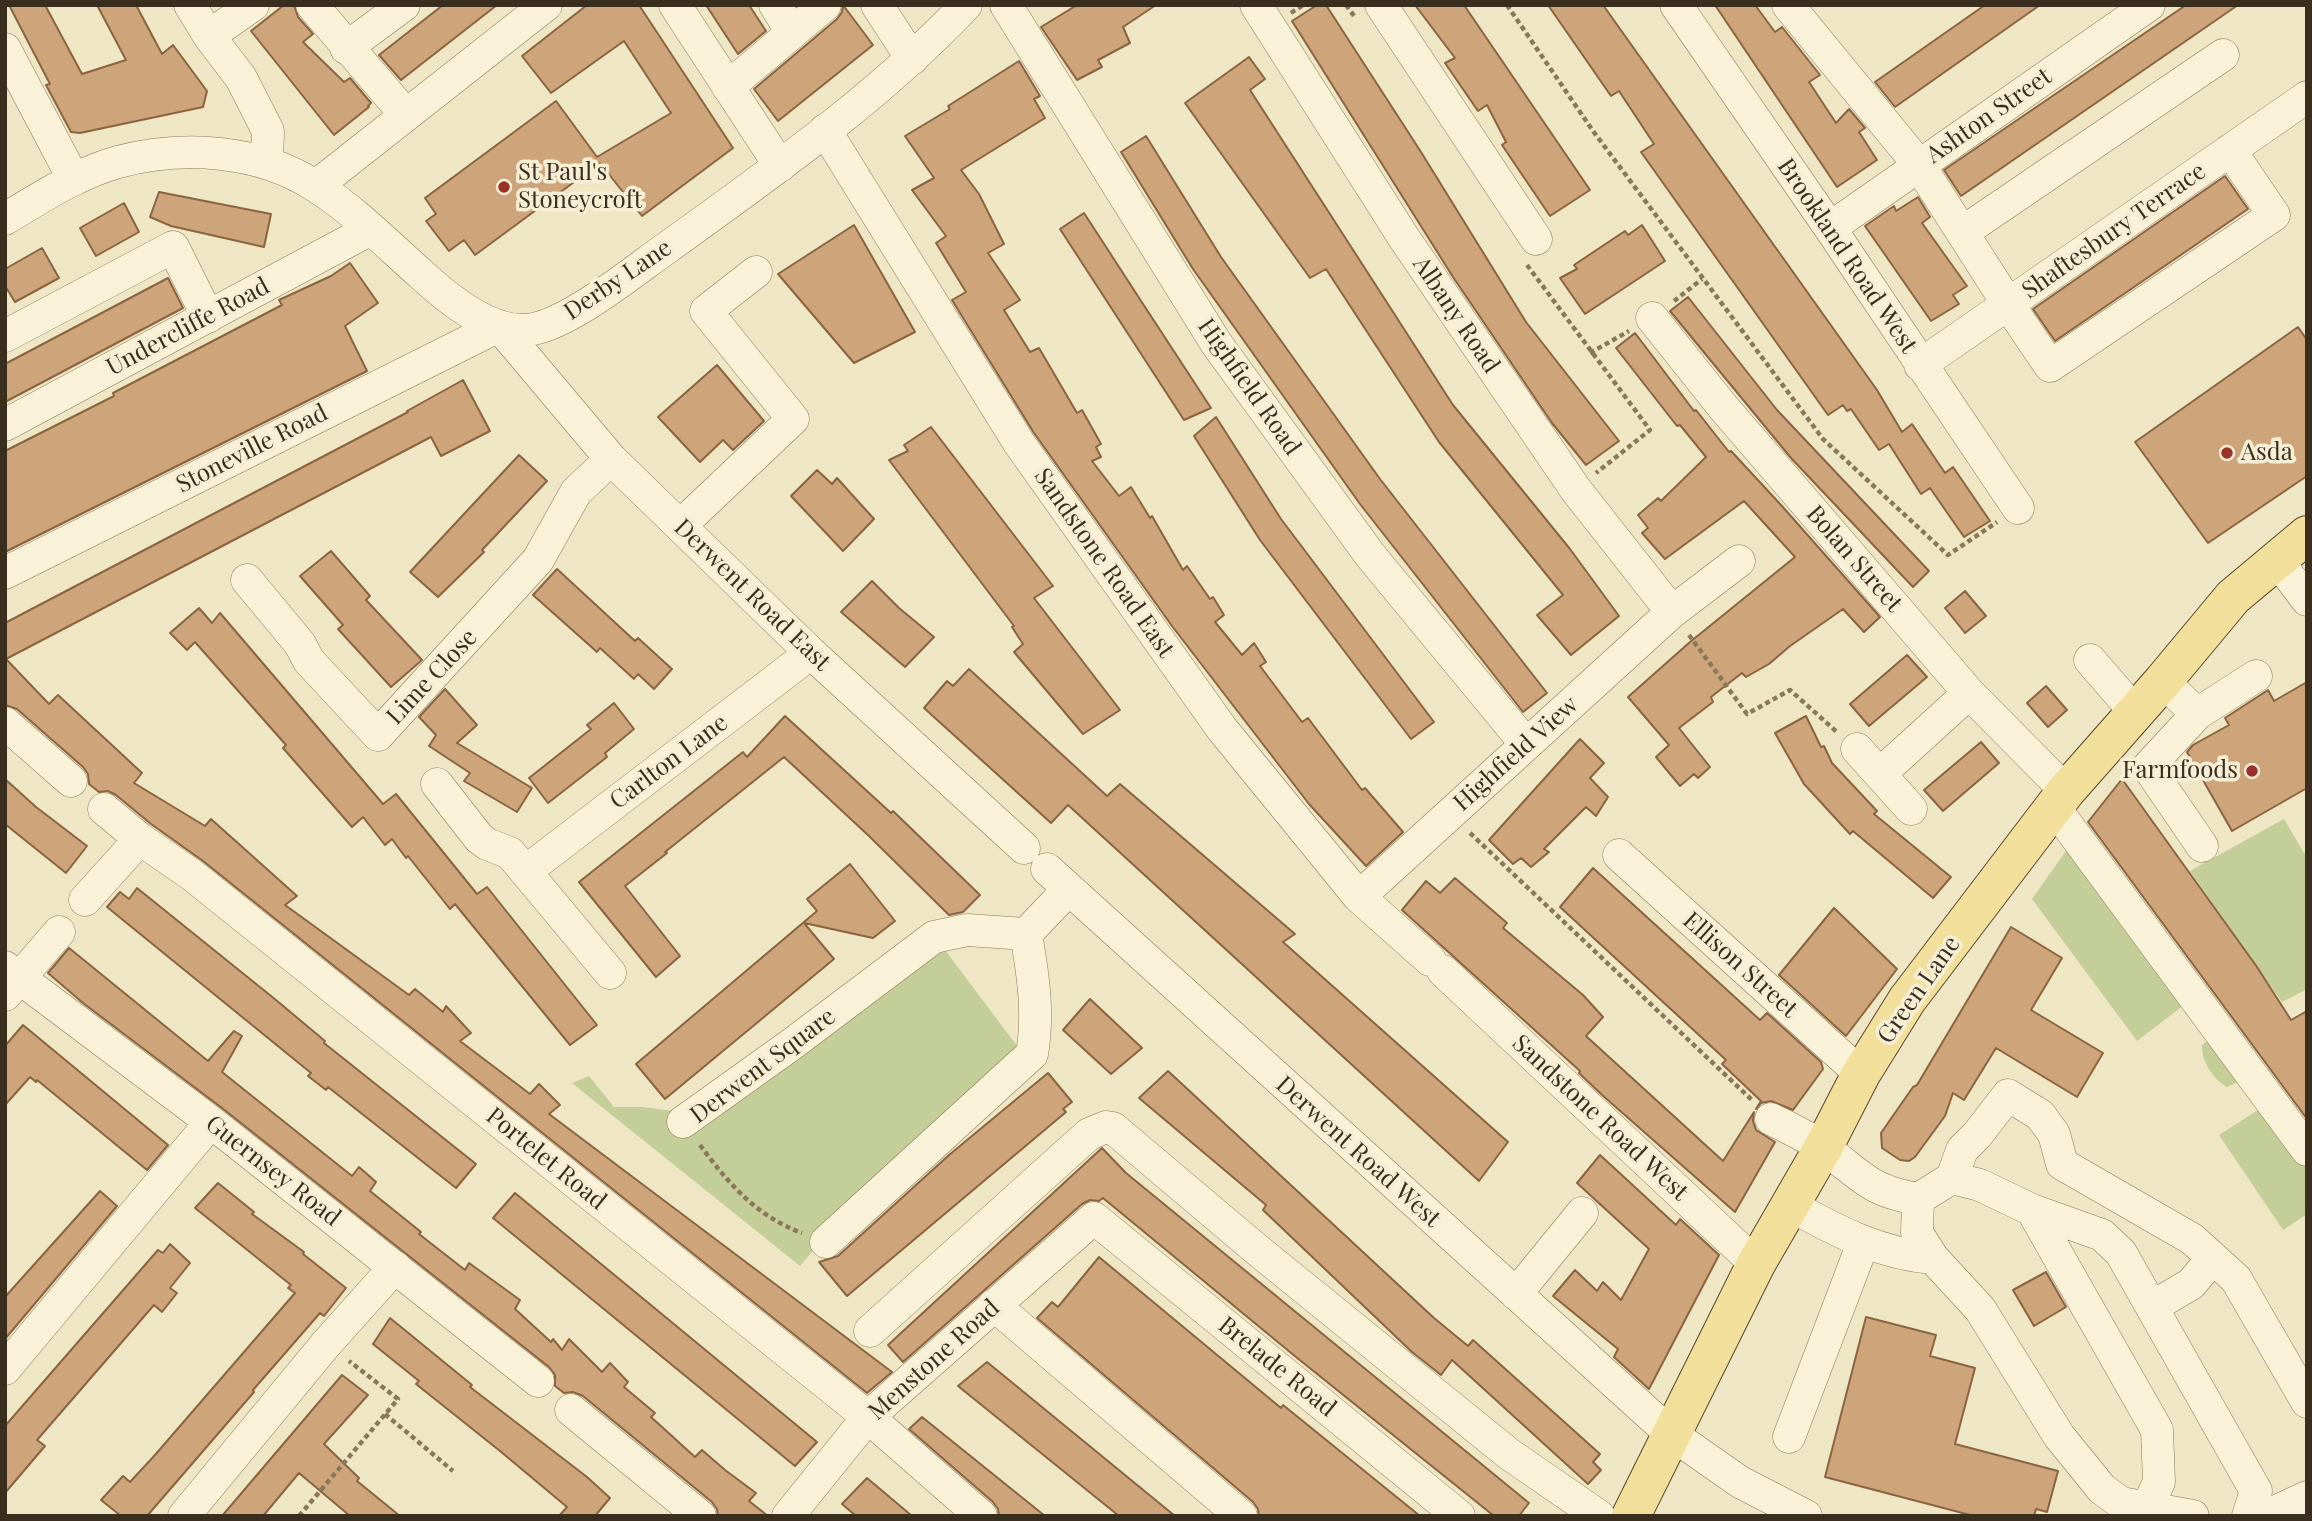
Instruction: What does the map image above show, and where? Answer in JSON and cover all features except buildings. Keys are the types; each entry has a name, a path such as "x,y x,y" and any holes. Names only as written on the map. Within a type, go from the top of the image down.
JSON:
{"main road":[{"name":"Green Lane","path":"1631,1516 1756,1264 1823,1148 1861,1074 1908,1000 2060,799 2233,597 2307,535"}],"street":[{"path":"190,5 209,36 241,78 268,131 267,162"},
{"path":"209,36 253,5"},
{"path":"312,5 406,115"},
{"path":"346,48 404,5"},
{"path":"316,186 546,5"},
{"path":"675,5 780,166"},
{"path":"775,5 792,32"},
{"path":"728,88 825,5"},
{"path":"877,5 912,59"},
{"name":"Derby Lane","path":"5,219 74,180 116,163 165,152 216,153 267,162 316,186 371,229 450,300 499,326 534,329 549,325 591,303 780,166 912,59 966,5"},
{"name":"Highfield Road","path":"1006,5 1216,343 1370,555 1526,744"},
{"path":"1381,5 1536,239"},
{"name":"Brookland Road West","path":"1676,5 1830,228 2018,509"},
{"path":"1788,5 1919,166 2050,366 2274,215 2230,150"},
{"name":"Ashton Street","path":"1830,228 2149,5"},
{"name":"Albany Road","path":"1257,6 1404,238 1560,467 1672,612"},
{"path":"5,48 16,94 74,180"},
{"path":"1963,232 2223,55"},
{"name":"Shaftesbury Terrace","path":"1920,365 2307,97"},
{"name":"Sandstone Road East","path":"825,130 1019,443 1223,729 1359,897 1436,965"},
{"name":"Undercliffe Road","path":"5,425 371,229"},
{"path":"5,336 173,247 208,317"},
{"path":"680,526 793,419 706,311 756,272"},
{"name":"Bolan Street","path":"1652,318 1723,407 2060,799 2307,1150"},
{"name":"Derwent Road East","path":"499,326 611,458 811,653 1024,848"},
{"name":"Stoneville Road","path":"5,573 499,326"},
{"name":"Lime Close","path":"247,580 300,644 309,661 378,735 538,560 576,492 611,458"},
{"path":"2277,560 2307,600"},
{"name":"Highfield View","path":"1359,897 1672,612 1738,561"},
{"name":"Carlton Lane","path":"526,871 811,653"},
{"path":"2090,660 2135,712"},
{"path":"2202,846 2148,766 2197,714 2256,676"},
{"path":"2163,681 2197,714"},
{"path":"1881,774 1969,694"},
{"path":"5,723 71,781"},
{"path":"1857,749 1911,808"},
{"path":"437,784 479,838 510,853 610,973"},
{"name":"Portelet Road","path":"104,809 140,839 203,883 868,1418 981,1516"},
{"path":"85,900 140,839"},
{"name":"Ellison Street","path":"1619,855 1861,1074"},
{"name":"Derwent Road West","path":"1026,934 1057,880 1670,1433 1740,1482 1806,1516"},
{"name":"Derwent Square","path":"683,1122 934,937 967,930 1026,934"},
{"path":"10,980 59,932"},
{"path":"826,1242 1032,1054 1037,1030 1026,934"},
{"name":"Sandstone Road West","path":"1436,965 1756,1264"},
{"name":"Guernsey Road","path":"10,980 211,1122 538,1381"},
{"path":"1772,1119 1823,1148 1873,1186 1894,1195 1918,1199 1952,1178 1962,1150 2008,1094 2040,1115 2054,1134 2062,1164 2192,1239 2236,1279 2307,1402"},
{"path":"5,1369 211,1122"},
{"path":"870,1331 1089,1134 1106,1127 1113,1128 1255,1248 1510,1454 1600,1516"},
{"path":"1952,1178 1980,1185 2032,1210 2102,1235 2121,1253 2256,1492 2248,1516"},
{"path":"1918,1199 1917,1233 1933,1258 1980,1309 2059,1436 2102,1489 2122,1503 2193,1516"},
{"path":"1790,1205 1863,1243 1907,1256 1933,1258"},
{"path":"2032,1210 2157,1430 2159,1482 2147,1508"},
{"path":"1516,1294 1582,1213"},
{"name":"Menstone Road","path":"788,1516 868,1418 1094,1218"},
{"name":"Brelade Road","path":"1094,1218 1459,1516"},
{"path":"1789,1437 1863,1243"},
{"path":"2152,1307 2191,1284 2213,1258"},
{"path":"184,1516 326,1343 395,1267"},
{"path":"994,1305 1241,1516"},
{"path":"571,1409 700,1516"},
{"path":"2266,1516 2307,1497"}],"path":[{"path":"1507,5 1593,131 1823,439 1948,555 2018,509"},
{"path":"1672,612 1747,714 1790,690 1857,749"},
{"path":"1450,814 1772,1119"},
{"name":"Derwent Square","path":"683,1122 730,1185 750,1203 786,1227 826,1242"},
{"path":"299,1516 398,1399 326,1343"},
{"path":"385,1415 453,1471"}],"green space":[{"path":"2284,819 2307,858 2307,989 2282,1002 2190,871"},
{"path":"2070,845 2189,1001 2137,1041 2032,899"},
{"path":"942,946 1023,1054 828,1233 800,1266 572,1083 589,1076 614,1107 674,1111"},
{"path":"2207,1041 2239,1077 2236,1083 2227,1087 2217,1080 2209,1069 2202,1051 2202,1045"},
{"path":"2266,1105 2307,1161 2307,1214 2283,1230 2219,1135"}],"place":[{"name":"St Paul's Stoneycroft","path":"504,187"},
{"name":"Asda","path":"2227,453"},
{"name":"Farmfoods","path":"2252,771"}]}
